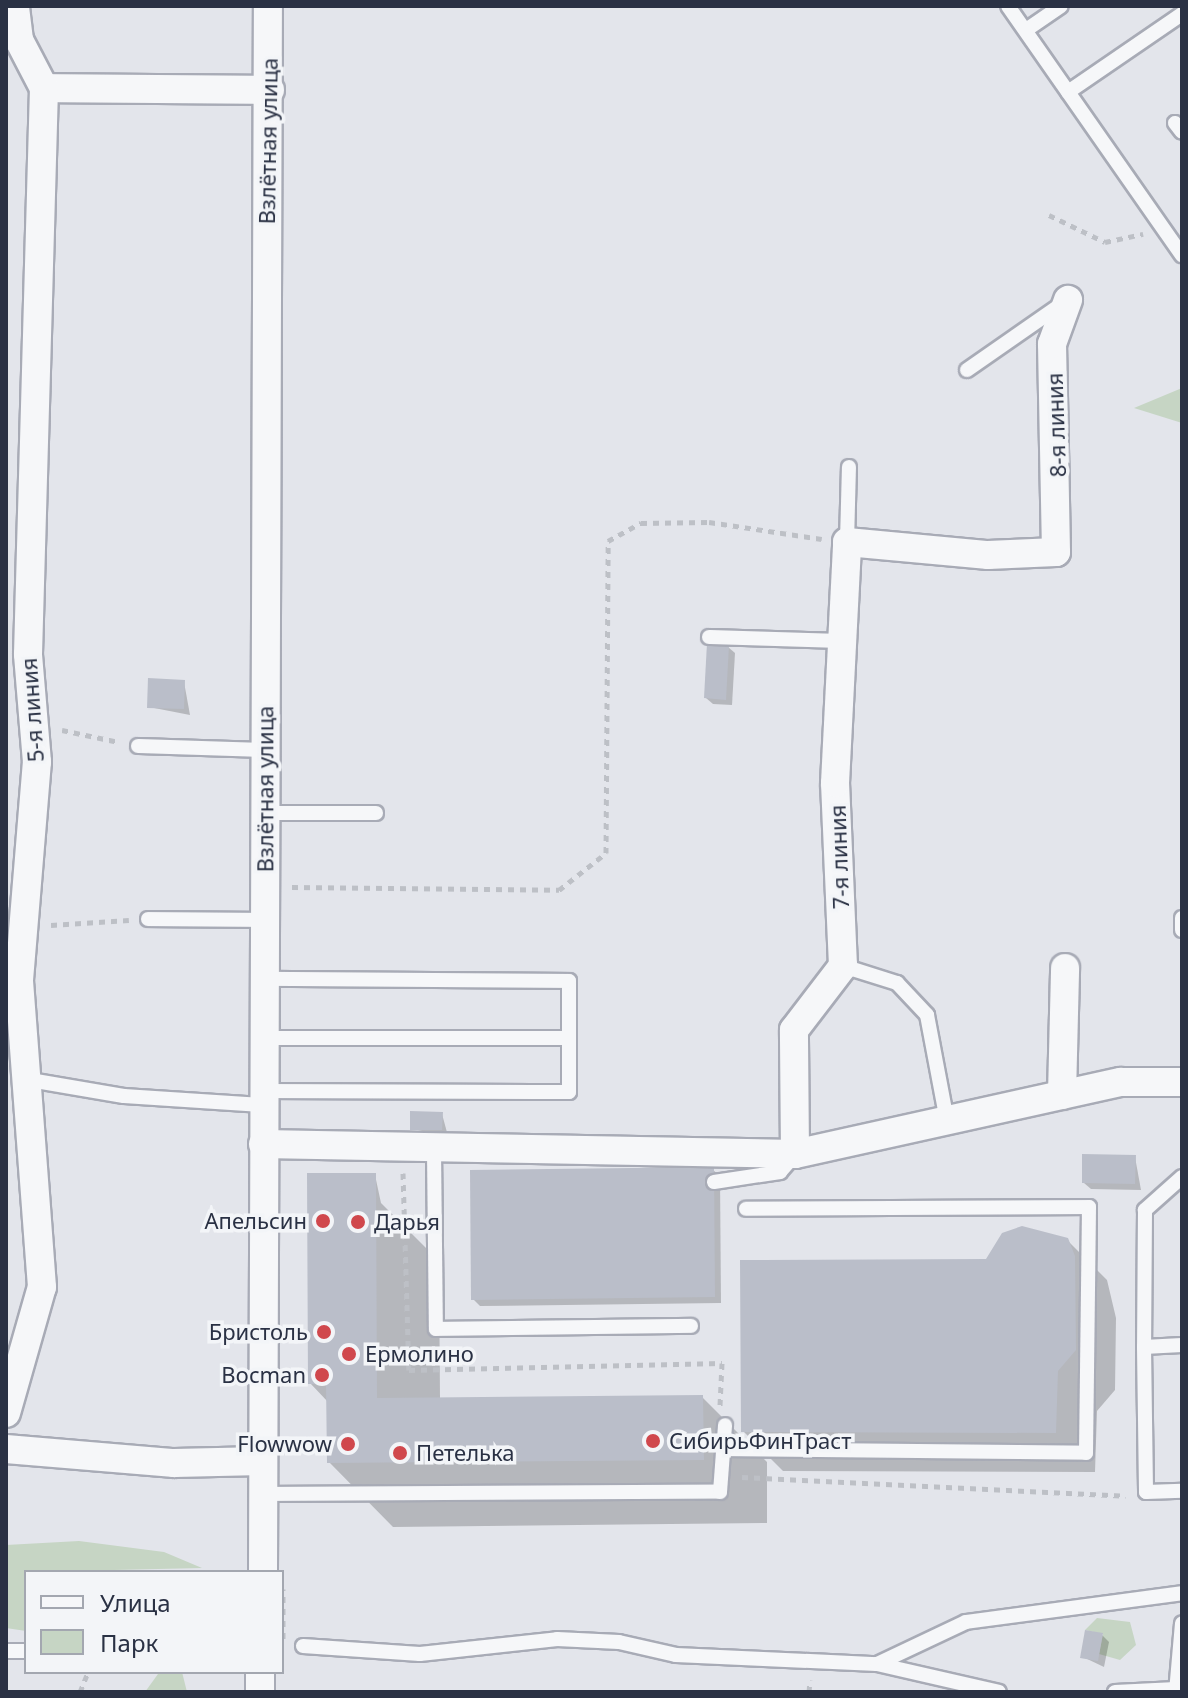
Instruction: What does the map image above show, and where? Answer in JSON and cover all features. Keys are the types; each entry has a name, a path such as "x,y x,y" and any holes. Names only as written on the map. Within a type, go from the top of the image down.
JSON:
{"street":[{"name":"5-я линия","path":"6,1413 42,1287 30,1080 13,1026 22,927 33,724 28,654 44,88 12,40 15,6"},
{"name":"Взлётная улица","path":"263,1570 262,1098 270,90 268,6"},
{"path":"44,88 270,90"},
{"name":"8-я линия","path":"847,542 1056,552 1052,344 1068,300"},
{"name":"7-я линия","path":"843,966 835,783 847,542"},
{"path":"795,1154 794,1030 843,966"},
{"path":"1062,1095 1065,968"},
{"path":"263,1144 434,1150 795,1154 1121,1082 1182,1082"},
{"path":"6,1449 174,1463 262,1461"}],"lane":[{"path":"1008,6 1182,255"},
{"path":"1026,30 1061,6"},
{"path":"1068,92 1182,14"},
{"path":"967,370 1068,300"},
{"path":"847,542 849,467"},
{"path":"709,637 842,641"},
{"path":"138,746 265,750"},
{"path":"265,813 376,813"},
{"path":"1182,918 1182,930"},
{"path":"148,919 265,920"},
{"path":"843,966 897,983 927,1015 947,1121"},
{"path":"30,1080 124,1096 262,1098 569,1092 569,981 264,979"},
{"path":"263,1038 568,1038"},
{"path":"434,1150 436,1329 691,1326"},
{"path":"714,1182 780,1172 795,1154"},
{"path":"1182,1177 1145,1210 1144,1347 1146,1492 1182,1491"},
{"path":"724,1449 1086,1453 1089,1207 746,1209"},
{"path":"1144,1347 1182,1345"},
{"path":"264,1494 720,1492 724,1449 718,1422"},
{"path":"877,1664 966,1622 1182,1593"},
{"path":"1115,1692 1176,1691 1182,1623"},
{"path":"303,1646 420,1654 557,1639 676,1655 877,1664 999,1692"}],"path":[{"path":"1049,215 1105,242 1163,227"},
{"path":"265,887 559,890 606,853 608,541 641,523 709,522 847,542"},
{"path":"33,724 138,746"},
{"path":"22,927 148,919"},
{"path":"715,1364 722,1363 723,1403 718,1422"},
{"path":"723,1480 933,1483 1057,1490 1091,1499 1146,1492"}],"green space":[{"path":"1182,388 1182,423 1134,408"},
{"path":"79,1541 164,1552 202,1568 24,1570 24,1631 6,1628 6,1545"},
{"path":"1097,1618 1130,1622 1136,1645 1120,1660 1099,1654 1103,1634 1085,1630"},
{"path":"158,1674 182,1674 187,1692 145,1692"}],"building":[{"path":"707,643 729,645 726,700 704,698"},
{"path":"148,678 185,680 184,709 147,708"},
{"path":"410,1111 443,1112 442,1130 410,1130"},
{"path":"1082,1154 1136,1155 1135,1184 1082,1183"},
{"path":"714,1167 715,1297 471,1300 470,1170"},
{"path":"307,1173 376,1173 377,1398 703,1395 704,1460 327,1463 326,1384 308,1384"},
{"path":"1022,1226 1068,1238 1075,1256 1076,1350 1058,1371 1056,1433 741,1432 740,1260 986,1259 1002,1233"},
{"path":"1085,1630 1103,1633 1098,1661 1080,1658"}],"place":[{"name":"Апельсин","path":"323,1221"},
{"name":"Дарья","path":"358,1222"},
{"name":"Бристоль","path":"324,1332"},
{"name":"Ермолино","path":"349,1354"},
{"name":"Bocman","path":"322,1375"},
{"name":"СибирьФинТраст","path":"653,1441"},
{"name":"Flowwow","path":"348,1444"},
{"name":"Петелька","path":"400,1453"}]}
